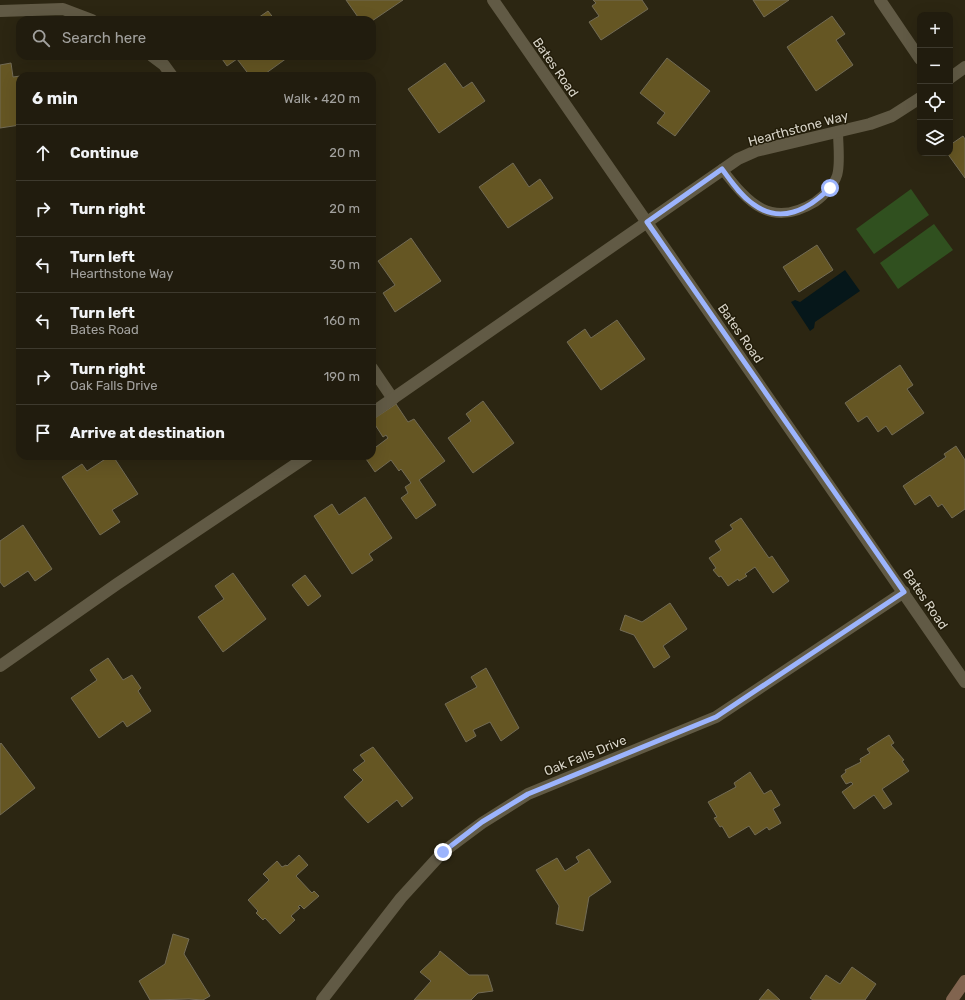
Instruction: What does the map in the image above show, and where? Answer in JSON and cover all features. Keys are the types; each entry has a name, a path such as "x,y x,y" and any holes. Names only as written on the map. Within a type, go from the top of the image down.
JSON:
{"street":[{"name":"Bates Road","path":"493,0 965,682"},
{"path":"880,0 917,55"},
{"path":"0,11 63,9 81,16"},
{"path":"157,60 164,65 169,72"},
{"path":"953,76 965,67"},
{"name":"Hearthstone Way","path":"376,410 722,169 756,151 870,124 892,116 917,100"},
{"path":"376,374 393,399"},
{"path":"0,666 117,584 302,460"},
{"name":"Oak Falls Drive","path":"322,1000 407,892 443,852 482,822 528,794 716,717 904,592"},
{"path":"952,1000 965,981"}],"lane":[{"path":"722,169 738,190 753,205 769,212 785,214 801,211 830,188 838,172 838,131"}],"green space":[{"path":"911,189 929,215 874,254 856,229"},
{"path":"934,224 953,250 898,289 880,263"}],"shaded area":[{"path":"845,270 860,291 815,322 814,328 810,331 791,302 795,300 800,302"}],"building":[{"path":"346,0 403,0 376,18 376,16 357,16"},
{"path":"593,0 642,0 648,9 601,40 589,22 599,16 592,6 596,3"},
{"path":"753,0 789,0 764,17"},
{"path":"268,11 272,16 261,16"},
{"path":"832,16 845,34 836,40 853,65 816,91 787,47"},
{"path":"667,58 710,91 675,136 657,123 665,113 640,93"},
{"path":"223,60 236,60 227,66"},
{"path":"238,60 284,60 268,72 247,72"},
{"path":"11,63 13,77 16,77 16,126 0,128 0,65"},
{"path":"445,63 463,88 472,82 485,101 439,133 408,89"},
{"path":"963,136 965,139 965,178 949,156 953,156 953,143"},
{"path":"513,163 529,187 540,179 553,198 508,228 479,187"},
{"path":"411,238 441,281 395,312 383,293 395,285 378,261"},
{"path":"817,245 833,270 799,292 783,267"},
{"path":"617,320 645,359 601,390 567,342 585,329 591,338"},
{"path":"900,365 913,385 907,389 924,413 892,435 886,426 878,432 867,416 858,422 845,403"},
{"path":"483,401 514,443 473,473 448,438 471,421 466,414"},
{"path":"396,404 408,422 414,419 445,461 419,480 436,505 416,519 401,498 408,493 405,487 411,483 401,469 399,471 391,460 375,472 367,460 376,460 376,447 388,438 386,435 383,437 376,426 376,417"},
{"path":"956,446 965,460 965,509 952,518 942,504 938,507 930,495 915,505 903,486 946,457 944,454"},
{"path":"104,460 116,460 138,494 112,510 120,522 100,535 62,477 82,464 87,471"},
{"path":"365,497 392,538 369,554 373,560 352,574 314,516 332,504 339,515"},
{"path":"741,518 769,558 772,556 789,581 773,593 755,567 745,574 747,576 739,581 738,579 728,586 721,576 719,577 713,570 716,568 709,558 721,550 715,541 733,529 730,525"},
{"path":"23,525 52,569 35,581 28,571 4,587 0,582 0,541"},
{"path":"233,573 266,619 223,652 198,617 224,599 215,586"},
{"path":"305,575 321,596 308,606 292,585"},
{"path":"670,603 687,629 663,646 670,657 654,668 634,635 620,630 625,615 642,622"},
{"path":"108,658 123,680 132,675 141,688 138,691 151,711 127,727 123,721 99,738 71,698 97,680 90,670"},
{"path":"486,668 519,728 501,741 490,722 473,730 476,736 466,742 445,704 477,687 471,677"},
{"path":"889,735 894,743 891,745 904,760 902,761 909,771 882,789 892,804 884,809 874,795 854,809 842,792 853,784 851,782 846,784 841,776 846,772 845,770 861,762 860,759 870,753 867,749"},
{"path":"1,743 35,788 0,815 0,744"},
{"path":"373,747 413,798 402,807 397,800 368,823 344,797 363,780 353,770 365,761 360,755"},
{"path":"750,772 764,794 771,790 780,805 773,809 781,823 769,830 767,827 755,835 749,826 729,838 722,826 720,827 714,818 717,817 708,802 736,787 734,783"},
{"path":"589,849 611,882 589,897 583,931 556,924 559,906 536,870 557,858 565,871 579,862 576,857"},
{"path":"299,855 308,865 296,876 312,893 314,891 319,896 304,909 300,905 298,907 300,908 291,916 295,920 280,934 265,918 263,920 256,913 258,911 248,900 269,880 263,874 277,861 282,867 287,866"},
{"path":"173,934 189,939 184,954 210,996 203,1000 150,1000 139,981 165,964"},
{"path":"440,951 469,975 488,975 493,991 478,993 471,1000 414,1000 431,981 420,972 438,955"},
{"path":"852,967 876,984 865,1000 813,1000 810,998 826,975 840,984"},
{"path":"768,989 780,1000 759,1000"}],"route":[{"path":"443,852 482,822 528,794 716,717 904,592 647,222 722,169 738,190 753,205 769,212 785,214 801,211 830,188"}]}
